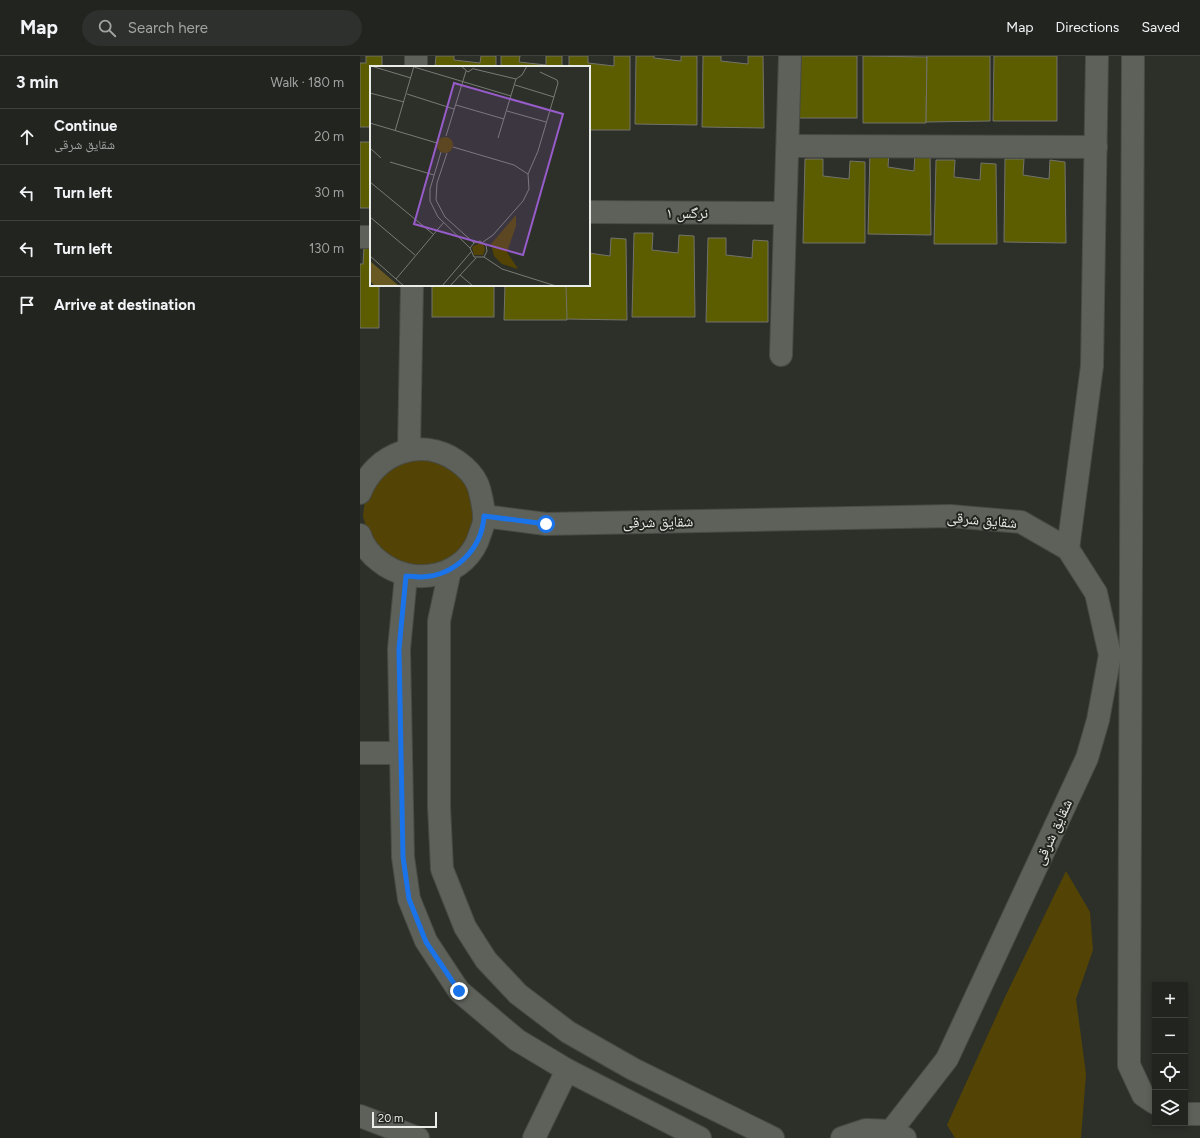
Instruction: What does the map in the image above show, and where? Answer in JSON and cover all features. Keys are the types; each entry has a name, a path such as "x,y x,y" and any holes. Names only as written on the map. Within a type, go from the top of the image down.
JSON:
{"street":[{"path":"781,355 790,56"},
{"path":"1068,549 1092,366 1097,56"},
{"path":"1133,56 1129,1065 1143,1096 1152,1101"},
{"path":"788,146 1096,147"},
{"name":"نرگس ۱","path":"590,212 785,213"},
{"path":"409,450 412,286"},
{"path":"360,493 364,482 376,466 391,456 409,450 429,449 448,455 465,466 477,482 484,516 478,541 466,558 450,570 436,575 421,577 406,576 387,568 372,556 361,539 360,534"},
{"name":"شقایق شرقی","path":"484,516 546,524 950,516 1021,522 1068,549 1096,593 1110,655 1098,720 1087,758 947,1058 898,1135"},
{"path":"450,570 439,621 439,806 442,869 465,927 486,960 518,994 568,1032 633,1069 773,1138"},
{"path":"406,576 399,649 403,857 409,899 426,942 459,991 517,1040 567,1070 700,1138"},
{"path":"360,754 401,753"},
{"path":"534,1138 567,1070"},
{"path":"1188,1114 1200,1114"},
{"path":"360,1116 418,1138"},
{"path":"842,1138 866,1130 898,1135"}],"shaded area":[{"path":"398,459 445,461 470,486 477,536 436,570 392,562 368,534 363,516 365,500 371,481"},
{"path":"1066,871 1090,912 1093,950 1076,999 1086,1074 1081,1138 955,1138 947,1125 1005,997"}],"building":[{"path":"366,56 382,56 382,66 370,66 370,127 360,127 360,63 366,63"},
{"path":"436,56 454,56 454,60 480,63 481,56 496,56 496,66 435,66"},
{"path":"501,56 520,56 519,62 546,65 546,56 562,56 562,66 501,66"},
{"path":"569,56 588,56 588,63 614,66 614,56 630,56 630,130 590,130 590,66 569,66"},
{"path":"636,56 654,56 654,58 681,61 681,56 697,56 697,125 635,124"},
{"path":"703,56 721,56 721,61 748,64 748,56 763,56 764,128 702,127"},
{"path":"793,56 857,56 857,118 793,118"},
{"path":"863,56 927,57 926,123 863,123"},
{"path":"927,56 990,56 990,121 926,122"},
{"path":"994,56 1057,56 1057,121 993,121"},
{"path":"360,142 370,142 370,208 360,208"},
{"path":"870,151 889,151 888,167 914,171 915,153 930,154 931,235 868,234"},
{"path":"805,159 823,159 823,176 849,179 850,161 865,162 865,243 803,243"},
{"path":"1005,159 1024,159 1023,175 1049,179 1050,160 1065,162 1066,243 1004,242"},
{"path":"936,160 955,160 954,177 980,180 981,163 996,164 997,244 934,244"},
{"path":"634,233 653,233 652,250 678,253 679,235 694,236 695,317 632,317"},
{"path":"611,238 626,239 627,320 564,319 565,286 590,286 590,253 610,256"},
{"path":"708,238 726,238 726,255 752,258 753,240 768,241 768,322 706,322"},
{"path":"364,247 370,247 370,286 379,286 379,328 360,328 360,264 363,264"},
{"path":"432,286 494,286 494,317 432,317"},
{"path":"505,286 566,286 567,320 504,320"}],"route":[{"path":"459,991 426,942 409,899 403,857 399,649 406,576 421,577 436,575 450,570 466,558 478,541 484,522 484,516 546,524"}]}
